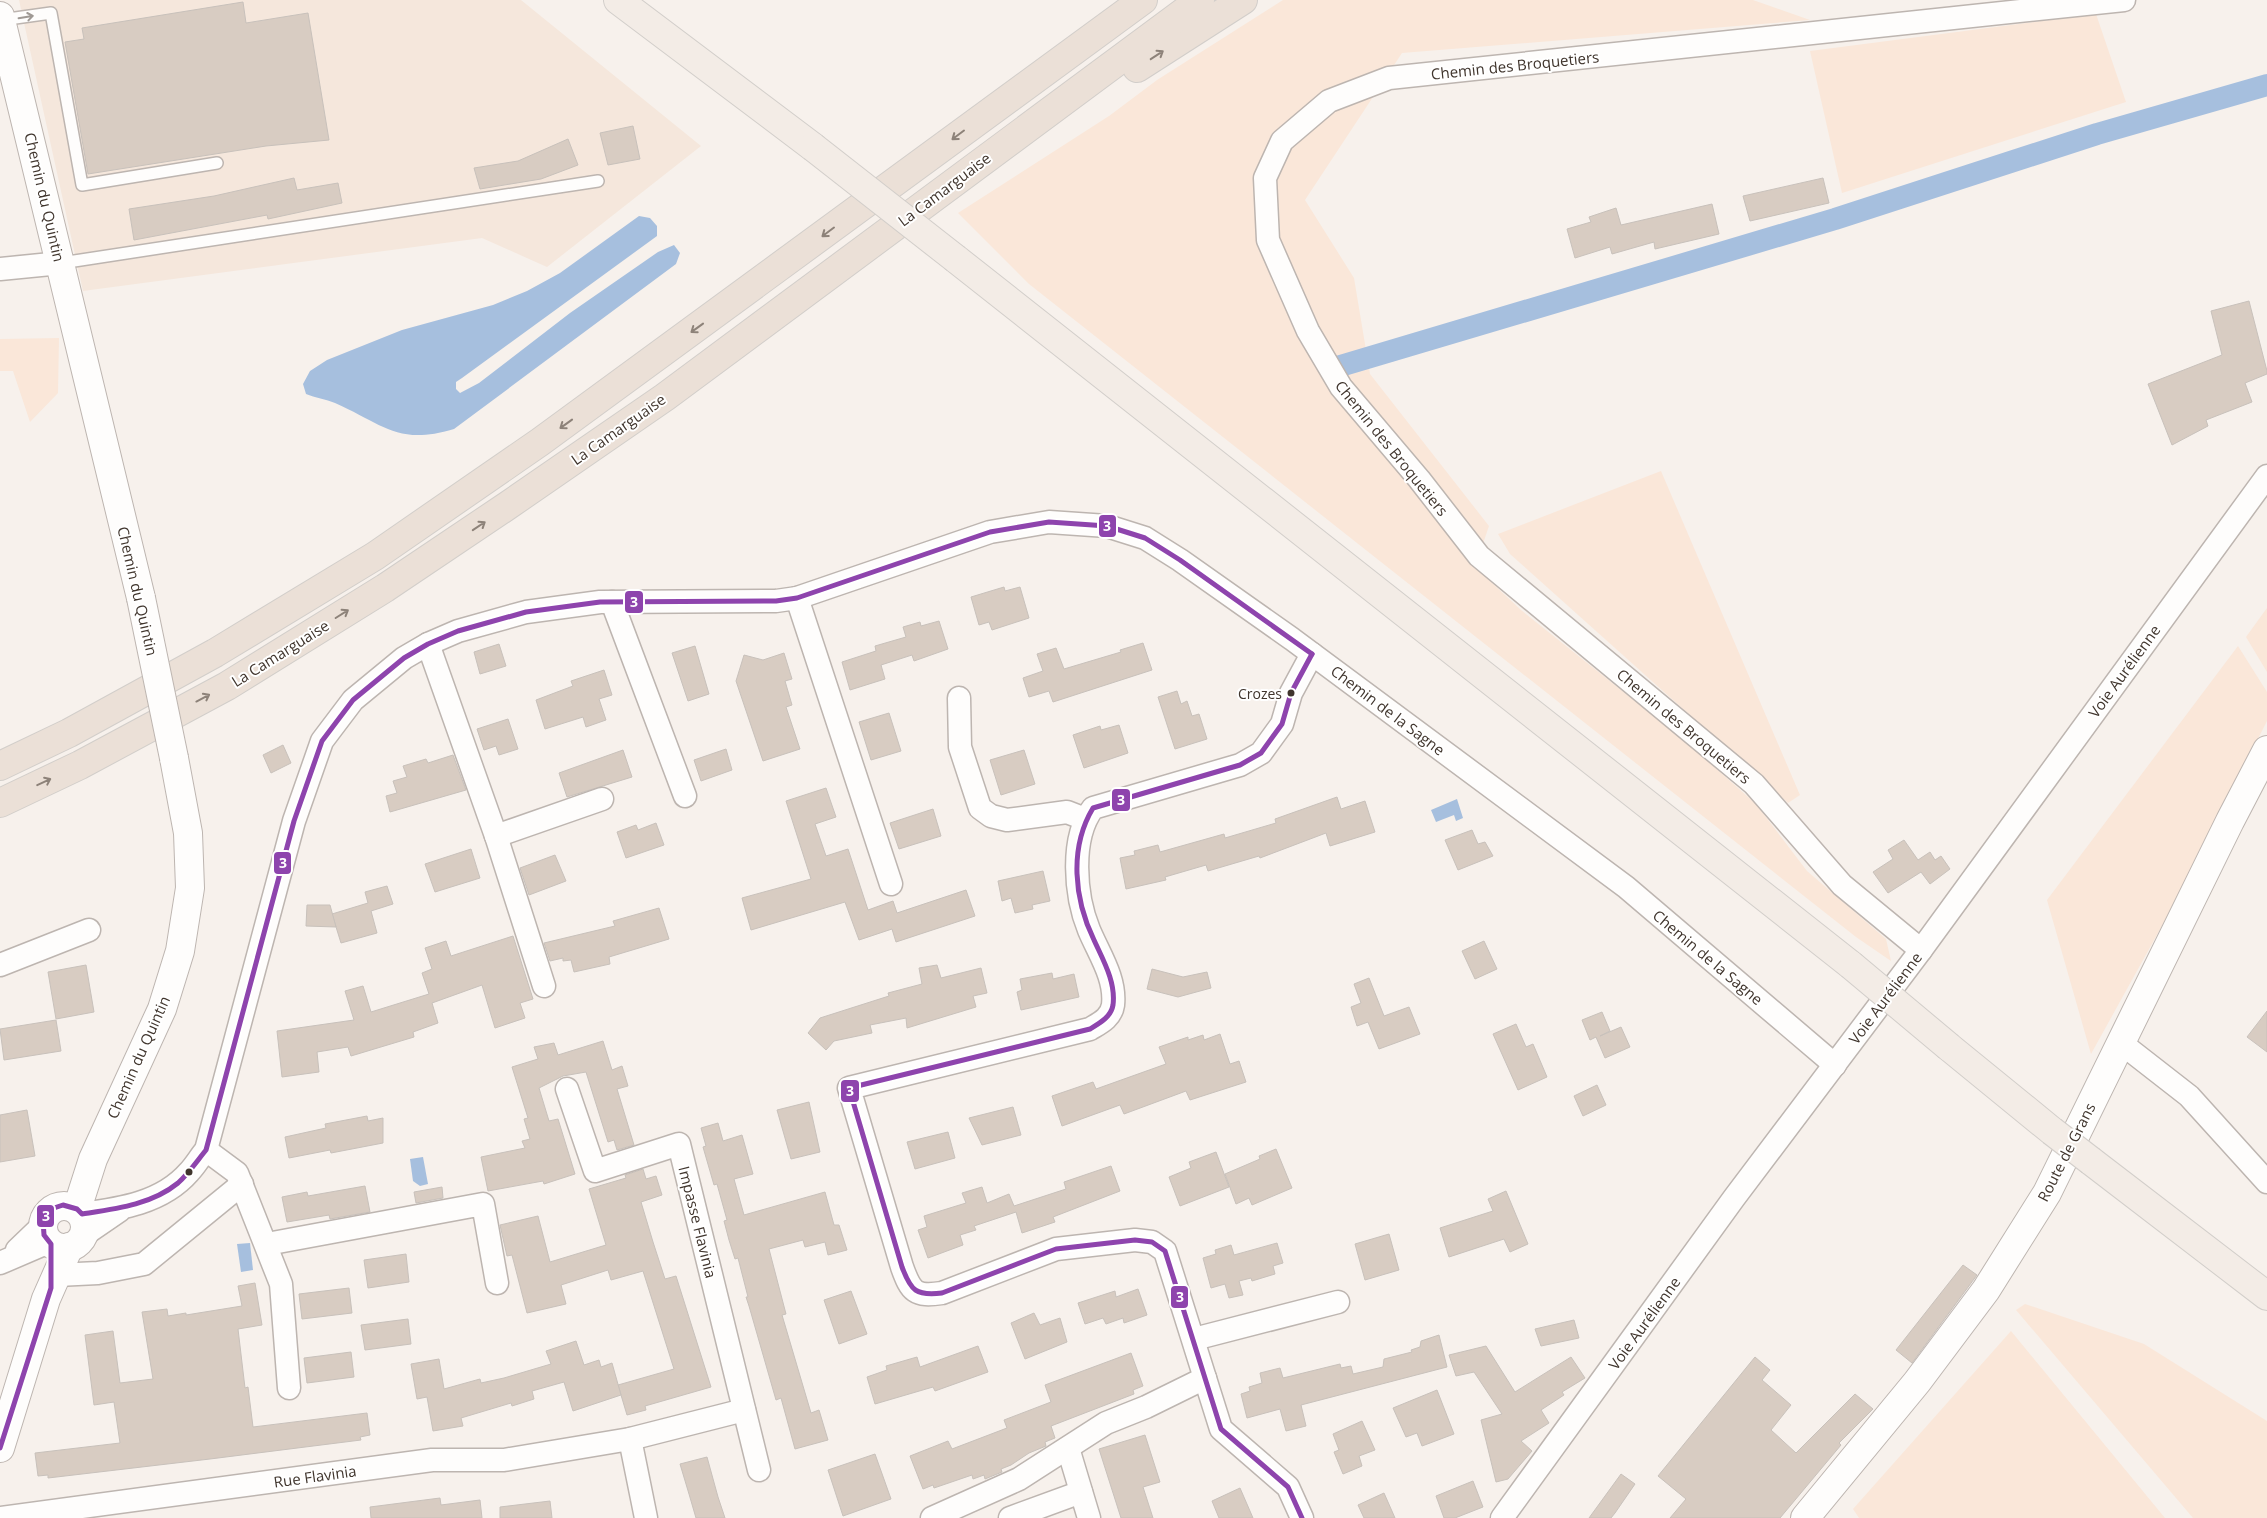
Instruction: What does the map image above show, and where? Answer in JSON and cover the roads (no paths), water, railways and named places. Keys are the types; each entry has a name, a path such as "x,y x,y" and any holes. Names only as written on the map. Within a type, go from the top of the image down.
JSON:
{"highway":[{"path":"997,106 1126,0"},
{"path":"0,766 69,733 215,653 375,556 540,442 1143,0"},
{"name":"La Camarguaise","path":"0,803 80,765 227,686 385,588 665,397 1200,0"},
{"path":"953,182 1243,0"}],"main road":[{"path":"618,0 813,147 956,259 1850,965 2052,1131 2267,1296"}],"street":[{"name":"Chemin des Broquetiers","path":"1921,950 1842,885 1754,784 1479,556 1419,479 1341,387 1308,331 1268,240 1264,178 1282,141 1329,101 1389,78 2124,0"},
{"name":"Chemin du Quintin","path":"1,18 141,598 188,833 190,888 180,951 162,1009 93,1159 65,1228"},
{"path":"0,269 61,263"},
{"name":"Voie Aurélienne","path":"1502,1518 1734,1198 1921,950 2267,476"},
{"name":"Chemin de la Sagne","path":"4,1261 65,1228 149,1200 174,1186 189,1172 206,1150 294,822 322,741 353,700 404,658 428,644 458,631 526,612 612,602 776,601 797,598 990,532 1049,522 1106,526 1145,538 1312,654 1626,887 1835,1065"},
{"path":"797,598 891,884"},
{"path":"612,602 685,796"},
{"path":"428,644 496,836 544,986"},
{"path":"1302,1518 1288,1487 1221,1429 1165,1251 1152,1242 1135,1240 1056,1249 942,1293 927,1295 916,1293 909,1286 902,1267 848,1088 1090,1029 1106,1019 1113,1007 1112,989 1105,961 1088,928 1079,892 1078,843 1084,819 1093,808 1240,765 1261,753 1282,724 1291,693 1312,654"},
{"path":"959,698 960,747 980,808 991,816 1007,820 1067,812 1084,819"},
{"name":"Route de Grans","path":"1806,1518 1916,1382 1986,1290 2047,1193 2267,750"},
{"path":"496,836 602,800"},
{"path":"0,965 89,930"},
{"path":"2121,1043 2189,1096 2267,1182"},
{"name":"Impasse Flavinia","path":"567,1090 595,1170 679,1144 759,1470"},
{"path":"206,1150 237,1173 281,1284 288,1388"},
{"path":"54,1282 144,1264 242,1184"},
{"path":"266,1244 483,1204 497,1283"},
{"path":"0,1448 54,1282 65,1228"},
{"path":"1194,1339 1338,1302"},
{"path":"935,1518 1019,1480 1106,1423 1146,1407 1206,1378"},
{"name":"Rue Flavinia","path":"0,1518 432,1460 504,1460 630,1440 744,1410"},
{"path":"630,1440 646,1518"},
{"path":"1068,1448 1089,1518"},
{"path":"1010,1518 1081,1492"}],"lane":[{"path":"1,18 51,13 82,185 217,163"},
{"path":"61,263 598,181"}],"water":[{"path":"639,216 650,218 657,226 657,236 456,382 456,389 460,393 479,383 570,313 658,252 674,245 680,253 676,264 454,429 434,434 404,434 379,425 335,403 306,394 303,384 310,371 327,360 402,330 493,305 527,291 560,273"},
{"path":"1457,799 1463,818 1456,821 1454,815 1436,822 1431,810"},
{"path":"423,1157 428,1184 420,1186 413,1181 410,1159"},
{"path":"250,1243 253,1270 241,1272 237,1244"}],"waterway":[{"path":"1337,367 1835,219 2097,134 2267,85"}],"place":[{"name":"Crozes","path":"1291,693"}]}
